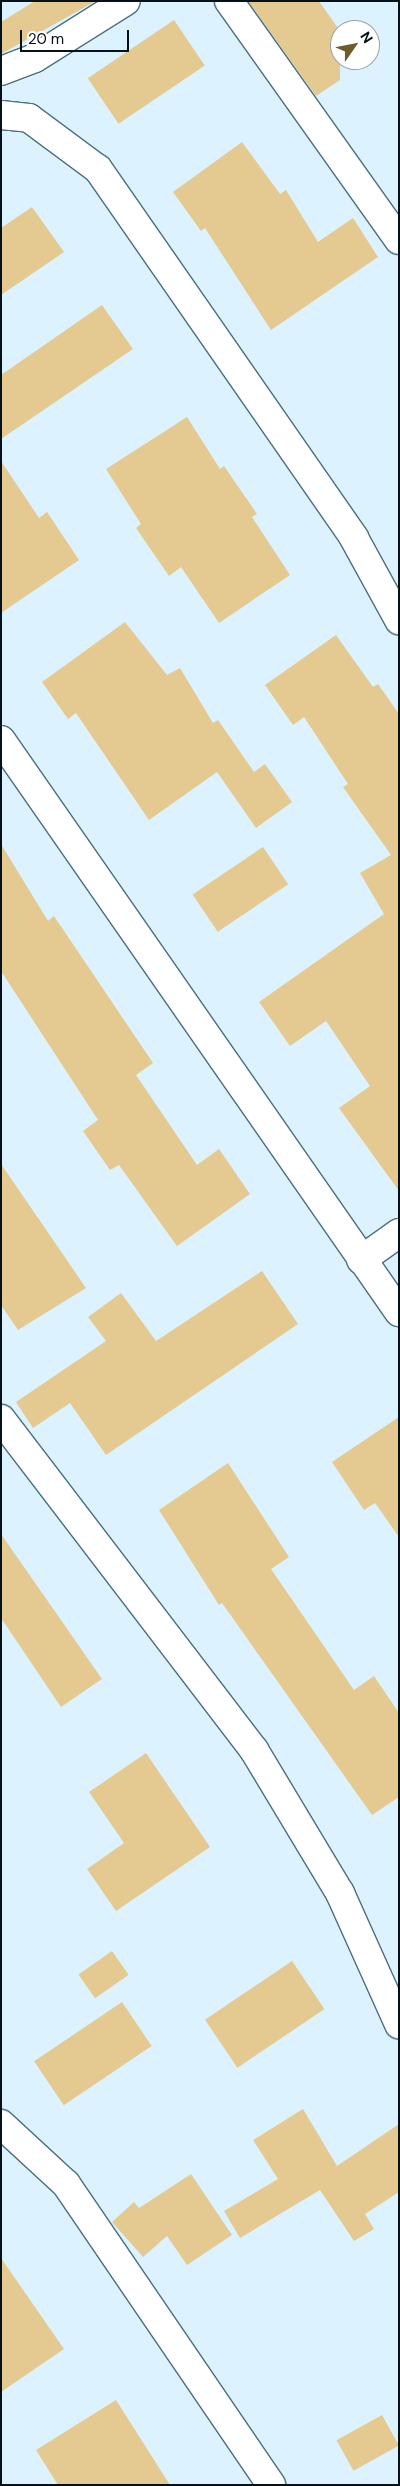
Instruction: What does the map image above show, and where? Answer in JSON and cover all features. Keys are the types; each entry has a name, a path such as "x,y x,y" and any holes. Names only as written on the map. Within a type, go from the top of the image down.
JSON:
{"street":[{"path":"1,71 34,58 126,1"},
{"path":"229,1 399,240"},
{"path":"1,115 29,118 98,169 354,538 399,620"},
{"path":"1,740 399,1312"},
{"path":"361,1260 399,1233"},
{"path":"1,1419 254,1750 340,1893 399,2024"},
{"path":"1,2124 66,2184 271,2485"}],"building":[{"path":"35,1 96,1 1,54 1,22"},
{"path":"248,1 319,1 332,20 330,20 330,70 340,70 340,80 316,96"},
{"path":"174,20 205,66 119,124 88,78"},
{"path":"242,142 280,194 286,190 318,242 353,218 378,257 271,330 205,228 201,231 173,192"},
{"path":"32,207 64,252 1,295 1,228"},
{"path":"102,305 133,349 1,439 1,375"},
{"path":"187,417 220,469 224,466 257,514 252,517 290,575 219,623 181,567 169,576 136,528 141,524 106,469"},
{"path":"1,461 39,518 47,512 79,560 1,613"},
{"path":"125,622 167,675 180,668 213,723 218,720 254,772 265,764 292,802 256,828 217,772 149,820 76,713 68,719 42,682"},
{"path":"336,635 373,687 378,684 399,714 399,1191 339,1108 370,1086 326,1021 290,1046 259,1002 384,914 360,873 391,855 343,787 348,784 304,717 293,725 265,685"},
{"path":"1,844 48,921 54,916 153,1063 136,1075 197,1165 219,1149 250,1194 177,1246 119,1165 110,1170 83,1131 98,1120 1,971"},
{"path":"263,847 288,884 218,932 193,895"},
{"path":"1,1164 86,1288 18,1330 1,1305"},
{"path":"262,1271 298,1324 106,1455 70,1403 33,1428 16,1402 106,1341 88,1317 121,1293 156,1341"},
{"path":"399,1417 399,1537 375,1503 364,1510 332,1462"},
{"path":"228,1463 289,1557 271,1569 354,1690 374,1676 399,1713 399,1797 372,1815 222,1603 219,1605 159,1510"},
{"path":"1,1534 102,1679 61,1707 1,1618"},
{"path":"146,1753 210,1847 116,1911 87,1869 124,1843 89,1792"},
{"path":"112,1951 129,1975 95,1998 78,1975"},
{"path":"292,1961 324,2009 237,2068 205,2020"},
{"path":"122,2002 152,2046 64,2105 34,2061"},
{"path":"303,2109 337,2166 399,2124 399,2192 365,2214 374,2229 354,2241 320,2190 240,2238 224,2211 278,2179 253,2140"},
{"path":"191,2174 232,2235 187,2265 167,2236 143,2257 112,2222 134,2202 139,2208"},
{"path":"1,2258 64,2349 1,2392"},
{"path":"116,2400 170,2485 58,2485 36,2450"},
{"path":"382,2415 399,2446 353,2471 337,2440"}]}
